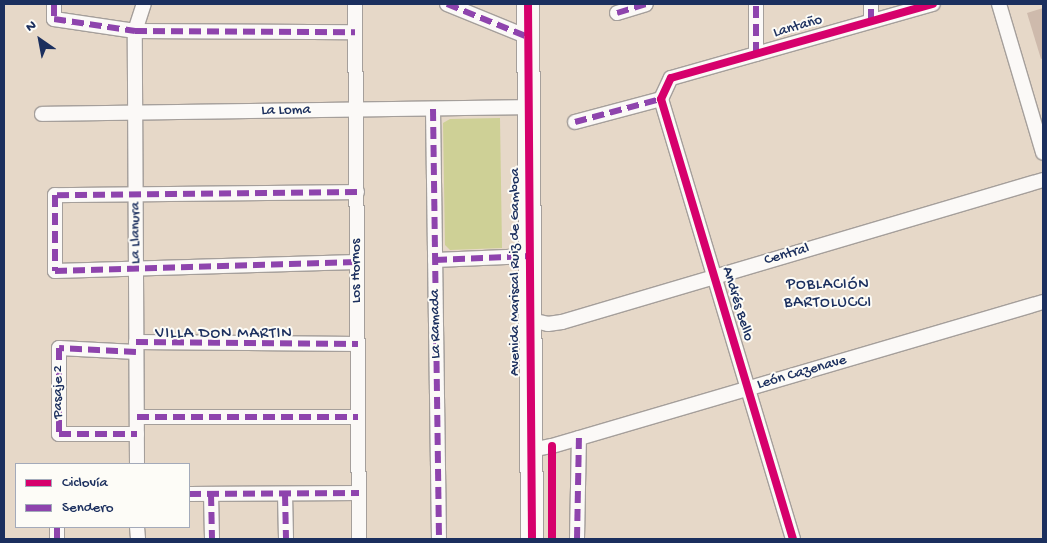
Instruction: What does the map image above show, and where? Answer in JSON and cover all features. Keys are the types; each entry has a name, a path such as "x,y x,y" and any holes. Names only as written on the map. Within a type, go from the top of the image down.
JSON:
{"main road":[{"name":"Avenida Mariscal Ruiz de Gamboa","path":"528,4 532,539"}],"street":[{"path":"54,4 54,19 135,31 355,32"},
{"name":"La Llanura","path":"137,463 135,31 144,4"},
{"name":"Los Hornos","path":"355,4 359,539"},
{"path":"447,4 528,37"},
{"path":"617,14 646,4"},
{"path":"756,4 756,54"},
{"path":"871,4 871,21"},
{"name":"Lantaño","path":"661,99 671,78 933,4"},
{"path":"999,4 1043,153"},
{"path":"575,122 661,99"},
{"name":"Andrés Bello","path":"661,99 793,539"},
{"name":"La Loma","path":"42,114 529,107"},
{"name":"La Ramada","path":"433,109 439,539"},
{"name":"Central","path":"531,320 548,324 562,322 1043,180"},
{"path":"357,192 55,195 55,271 357,262"},
{"path":"435,260 530,256"},
{"name":"León Cazenave","path":"531,450 579,438 1043,302"},
{"path":"136,347 358,344"},
{"name":"Pasaje 2","path":"136,347 59,348 59,434 137,434"},
{"path":"137,417 358,416"},
{"path":"577,539 579,438"},
{"path":"190,494 359,493"},
{"path":"211,494 212,539"},
{"path":"286,494 286,539"}],"green space":[{"path":"500,118 502,248 450,250 445,245 443,123 450,119"}],"building":[{"path":"1043,8 1043,58 1041,59 1027,13"}],"marked path":[{"path":"54,4 54,19 135,31 355,32"},
{"path":"447,4 528,37"},
{"path":"617,13 646,4"},
{"path":"756,4 756,54"},
{"path":"871,4 871,21"},
{"path":"575,122 661,99"},
{"path":"433,109 439,539"},
{"path":"357,192 55,195 55,271 357,262"},
{"path":"435,260 530,256"},
{"path":"136,342 358,344"},
{"path":"136,352 59,348 59,434 137,434"},
{"path":"137,417 358,417"},
{"path":"577,539 579,438"},
{"path":"190,494 359,493"},
{"path":"211,494 212,539"},
{"path":"285,494 286,539"},
{"path":"57,528 57,539"}],"cycle path":[{"path":"528,4 532,539"},
{"path":"793,539 661,99 671,78 933,4"},
{"path":"552,446 552,539"}],"district":[{"name":"POBLACIÓN BARTOLUCCI","path":"828,295"},
{"name":"VILLA DON MARTIN","path":"224,335"}]}
